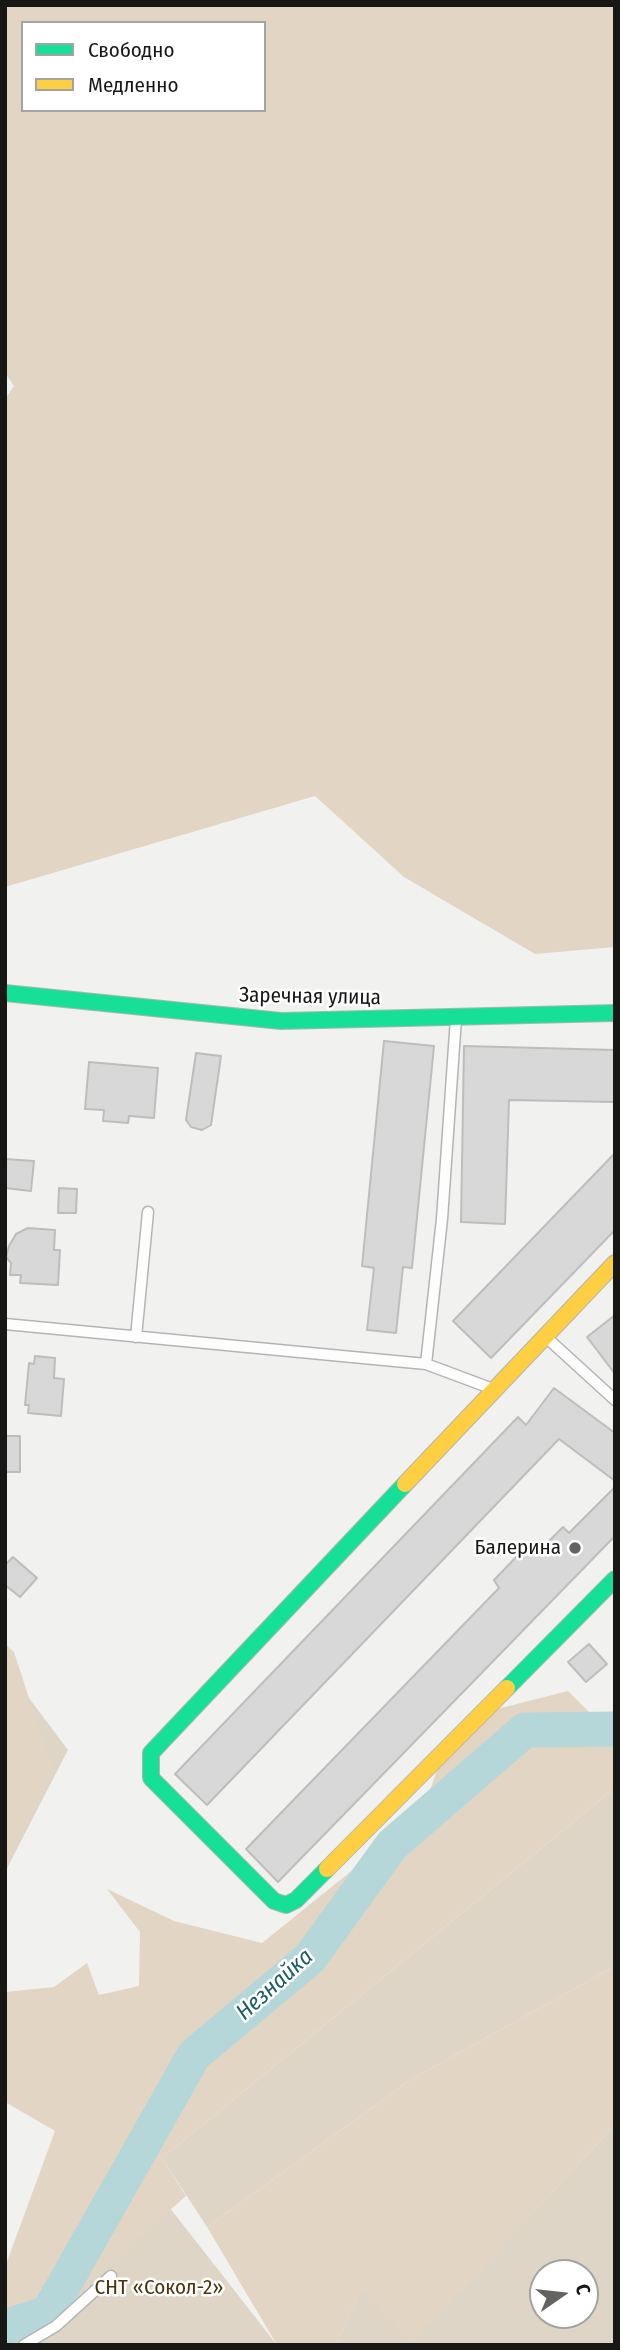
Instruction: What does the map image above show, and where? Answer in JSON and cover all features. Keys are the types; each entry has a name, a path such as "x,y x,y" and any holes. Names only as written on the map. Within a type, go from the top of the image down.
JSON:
{"street":[{"name":"Заречная улица","path":"5,993 281,1021 615,1013"},
{"path":"615,1263 151,1754 151,1779 274,1901 286,1905 296,1900 615,1579"}],"lane":[{"path":"426,1364 442,1219 456,1018"},
{"path":"136,1337 148,1212"},
{"path":"5,1324 426,1364 494,1389"},
{"path":"545,1336 615,1401"},
{"path":"24,2345 56,2326 111,2276"}],"green space":[{"path":"5,1666 68,1750 5,1872"},
{"path":"615,1788 615,1966 410,2080 207,2227 162,2158"},
{"path":"615,2125 615,2345 336,2345 362,2288 412,2341"},
{"name":"СНТ «Сокол-2»","path":"170,2208 277,2345 5,2345 5,2324"}],"shaded area":[{"path":"5,5 615,5 615,947 535,954 404,877 315,796 5,887 5,399 14,386 5,373"},
{"path":"5,1644 14,1652 52,1768 5,1873"},
{"path":"568,1691 615,1738 615,1788 162,2158 186,2196 65,2302 5,2344 5,2267 55,2131 5,2102 5,1992 54,1987 87,1963 99,1995 139,1986 140,1932 107,1889 174,1921 262,1943 422,1814 442,1755 489,1711"},
{"path":"615,1966 615,2125 412,2342 362,2289 336,2345 277,2345 207,2227 410,2080"}],"building":[{"path":"384,1041 434,1046 412,1268 403,1267 396,1333 367,1330 374,1268 362,1266"},
{"path":"464,1046 615,1050 615,1102 509,1100 505,1224 461,1222"},
{"path":"196,1053 221,1056 211,1125 202,1130 191,1127 186,1120"},
{"path":"89,1062 158,1068 154,1118 129,1116 128,1123 103,1121 104,1110 85,1109"},
{"path":"615,1153 615,1230 491,1358 453,1321"},
{"path":"5,1159 34,1161 31,1191 5,1188"},
{"path":"59,1188 77,1189 76,1213 58,1213"},
{"path":"28,1228 55,1230 54,1250 60,1250 58,1285 20,1283 21,1275 10,1275 11,1263 6,1257 9,1246 16,1234"},
{"path":"615,1315 615,1374 587,1337"},
{"path":"35,1356 55,1358 54,1378 64,1379 61,1416 28,1413 29,1405 25,1405 29,1363 34,1364"},
{"path":"554,1388 615,1433 615,1481 559,1439 207,1805 175,1774 518,1417 526,1425"},
{"path":"5,1436 20,1436 20,1472 5,1472"},
{"path":"615,1487 615,1536 278,1882 246,1849 499,1588 494,1580 525,1548 536,1554 563,1527 569,1533"},
{"path":"13,1557 37,1578 20,1597 5,1585 5,1565"},
{"path":"589,1644 607,1664 586,1682 568,1662"}],"waterway":[{"name":"Незнайка","path":"5,2327 48,2313 194,2055 310,1958 392,1845 525,1730 615,1729"}],"traffic: fast":[{"path":"5,993 281,1021 615,1013"},
{"path":"327,1869 296,1900 286,1905 274,1901 151,1778 151,1753 405,1484"},
{"path":"507,1688 615,1579"}],"traffic: slow":[{"path":"405,1484 615,1263"},
{"path":"327,1869 507,1688"}],"place":[{"name":"Балерина","path":"575,1548"}]}
